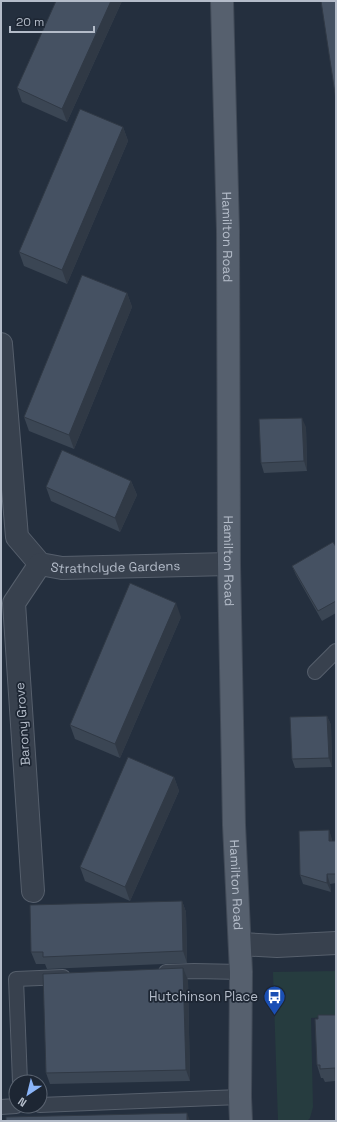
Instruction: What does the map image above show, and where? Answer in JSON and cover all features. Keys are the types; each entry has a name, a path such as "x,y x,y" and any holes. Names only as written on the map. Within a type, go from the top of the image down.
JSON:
{"main road":[{"name":"Hamilton Road","path":"222,1 228,231 229,564 234,825 241,972 241,1121"}],"street":[{"name":"Strathclyde Gardens","path":"1,344 18,537 40,564 62,568 229,564"},
{"name":"Barony Grove","path":"33,892 14,603 40,564"},
{"path":"240,944 277,946 336,943"}],"lane":[{"path":"315,672 336,651"},
{"path":"155,973 194,971 241,972"},
{"path":"20,1074 16,979 78,976"},
{"path":"48,1105 240,1097"}],"green space":[{"path":"336,971 336,1016 311,1018 313,1107 310,1118 307,1121 278,1121 273,972"}],"building":[{"path":"56,1 111,1 62,109 17,88"},
{"path":"321,1 336,1 336,100"},
{"path":"80,109 123,127 62,270 19,252"},
{"path":"82,275 127,293 69,435 24,417"},
{"path":"302,418 304,461 261,463 259,419"},
{"path":"62,450 131,481 115,518 46,487"},
{"path":"333,542 336,547 336,601 318,611 292,566"},
{"path":"130,583 176,603 115,744 70,725"},
{"path":"327,716 329,758 292,759 290,717"},
{"path":"128,757 174,777 125,887 80,867"},
{"path":"329,830 329,841 336,841 336,874 327,874 327,883 300,875 299,831"},
{"path":"182,901 183,951 43,957 43,952 31,952 30,905"},
{"path":"183,968 186,1070 46,1073 43,974"},
{"path":"318,1015 336,1015 336,1105 335,1068 320,1069 320,1065 317,1065 315,1019 318,1019"},
{"path":"187,1113 187,1121 6,1121 6,1117"}],"place":[{"name":"Hutchinson Place","path":"274,1016"}]}
